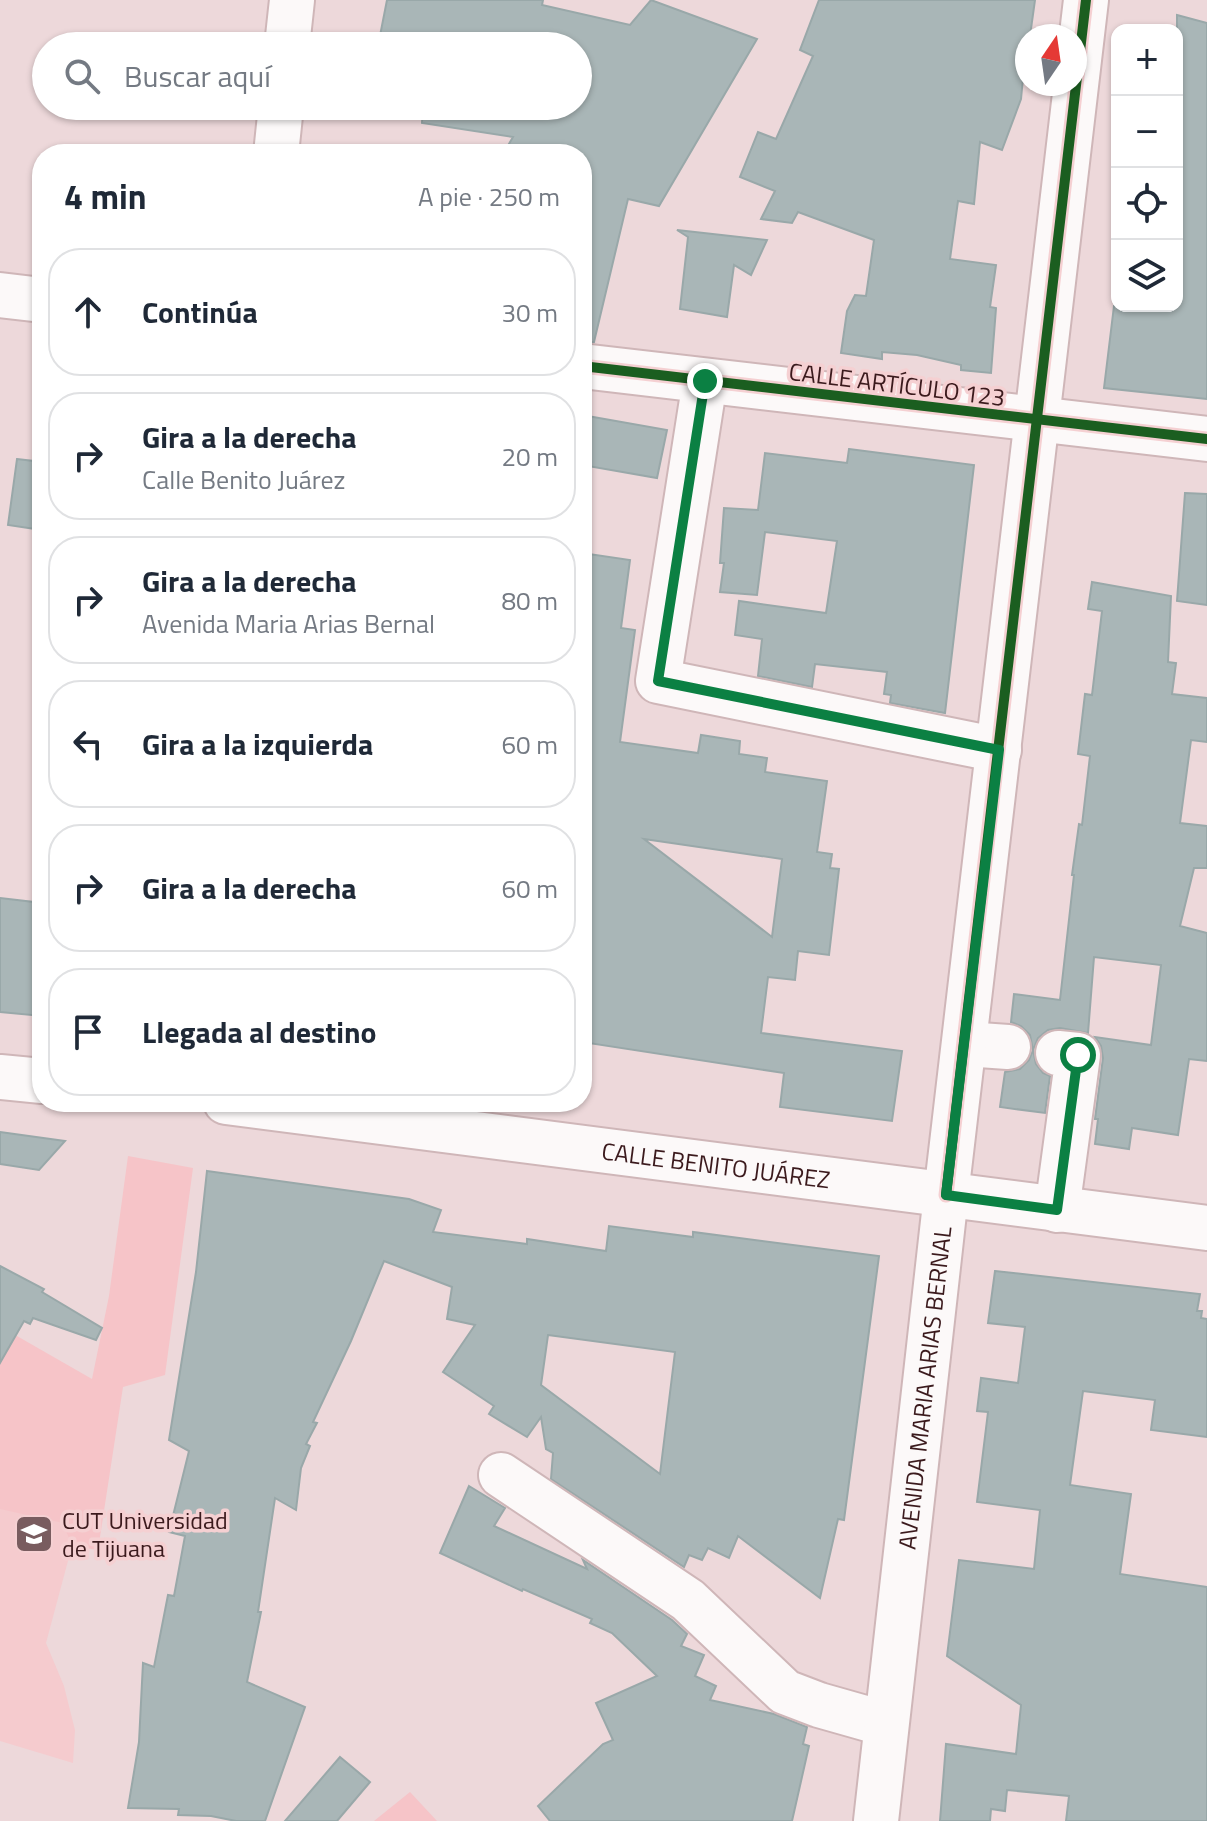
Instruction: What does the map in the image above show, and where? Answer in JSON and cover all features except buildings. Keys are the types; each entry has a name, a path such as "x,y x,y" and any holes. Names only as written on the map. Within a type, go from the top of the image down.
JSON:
{"street":[{"path":"289,32 292,0"},
{"name":"AVENIDA MARIA ARIAS BERNAL","path":"876,1821 946,1195 986,1046 999,750 1086,0"},
{"path":"277,144 280,120"},
{"path":"0,295 32,299"},
{"name":"CALLE ARTÍCULO 123","path":"592,367 1207,439"},
{"path":"705,381 658,681 999,750"},
{"path":"1057,1210 1078,1055 1058,1053"},
{"path":"0,1077 32,1080"},
{"name":"CALLE BENITO JUÁREZ","path":"303,1112 1207,1228"},
{"path":"501,1475 688,1600 785,1692 886,1724"}],"shaded area":[{"path":"128,1156 193,1168 165,1375 123,1387 98,1550 72,1546 63,1523 0,1509 0,1343 3,1328 92,1379 109,1296"},
{"name":"CUT Universidad de Tijuana","path":"0,1326 72,1546 46,1643 64,1686 75,1730 73,1763 0,1741"},
{"path":"410,1792 437,1821 374,1821"}],"cycle path":[{"path":"946,1195 1086,0"},
{"path":"592,367 1207,439"}],"place":[{"name":"CUT Universidad de Tijuana","path":"34,1534"}],"route":[{"path":"705,381 658,681 999,750 946,1195 1057,1210 1078,1055"}]}
